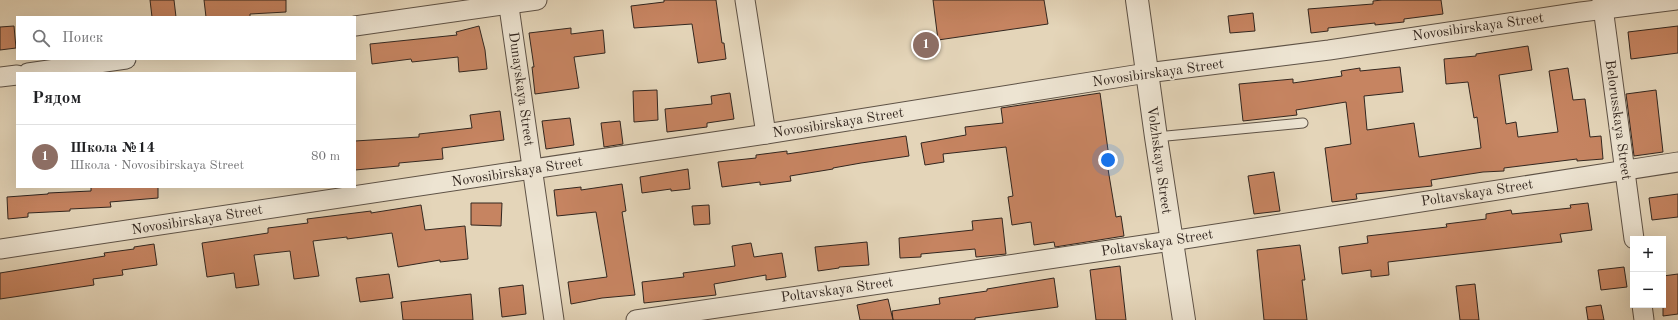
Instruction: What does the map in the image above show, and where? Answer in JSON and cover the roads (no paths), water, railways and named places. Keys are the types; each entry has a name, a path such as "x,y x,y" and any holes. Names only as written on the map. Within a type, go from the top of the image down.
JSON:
{"street":[{"path":"356,26 509,2 537,0"},
{"path":"745,0 766,134"},
{"name":"Volzhskaya Street","path":"1137,0 1184,320"},
{"name":"Novosibirskaya Street","path":"0,249 533,170 1147,73 1329,50 1603,4 1676,0"},
{"name":"Dunayskaya Street","path":"509,2 554,320"},
{"name":"Belorusskaya Street","path":"1603,4 1634,236"},
{"path":"35,72 119,60"},
{"path":"0,77 16,74"},
{"name":"Poltavskaya Street","path":"636,320 1172,241 1678,162"},
{"path":"1642,308 1644,320"}],"lane":[{"path":"1156,137 1302,123"}],"place":[{"name":"Школа №14","path":"926,45"}]}
